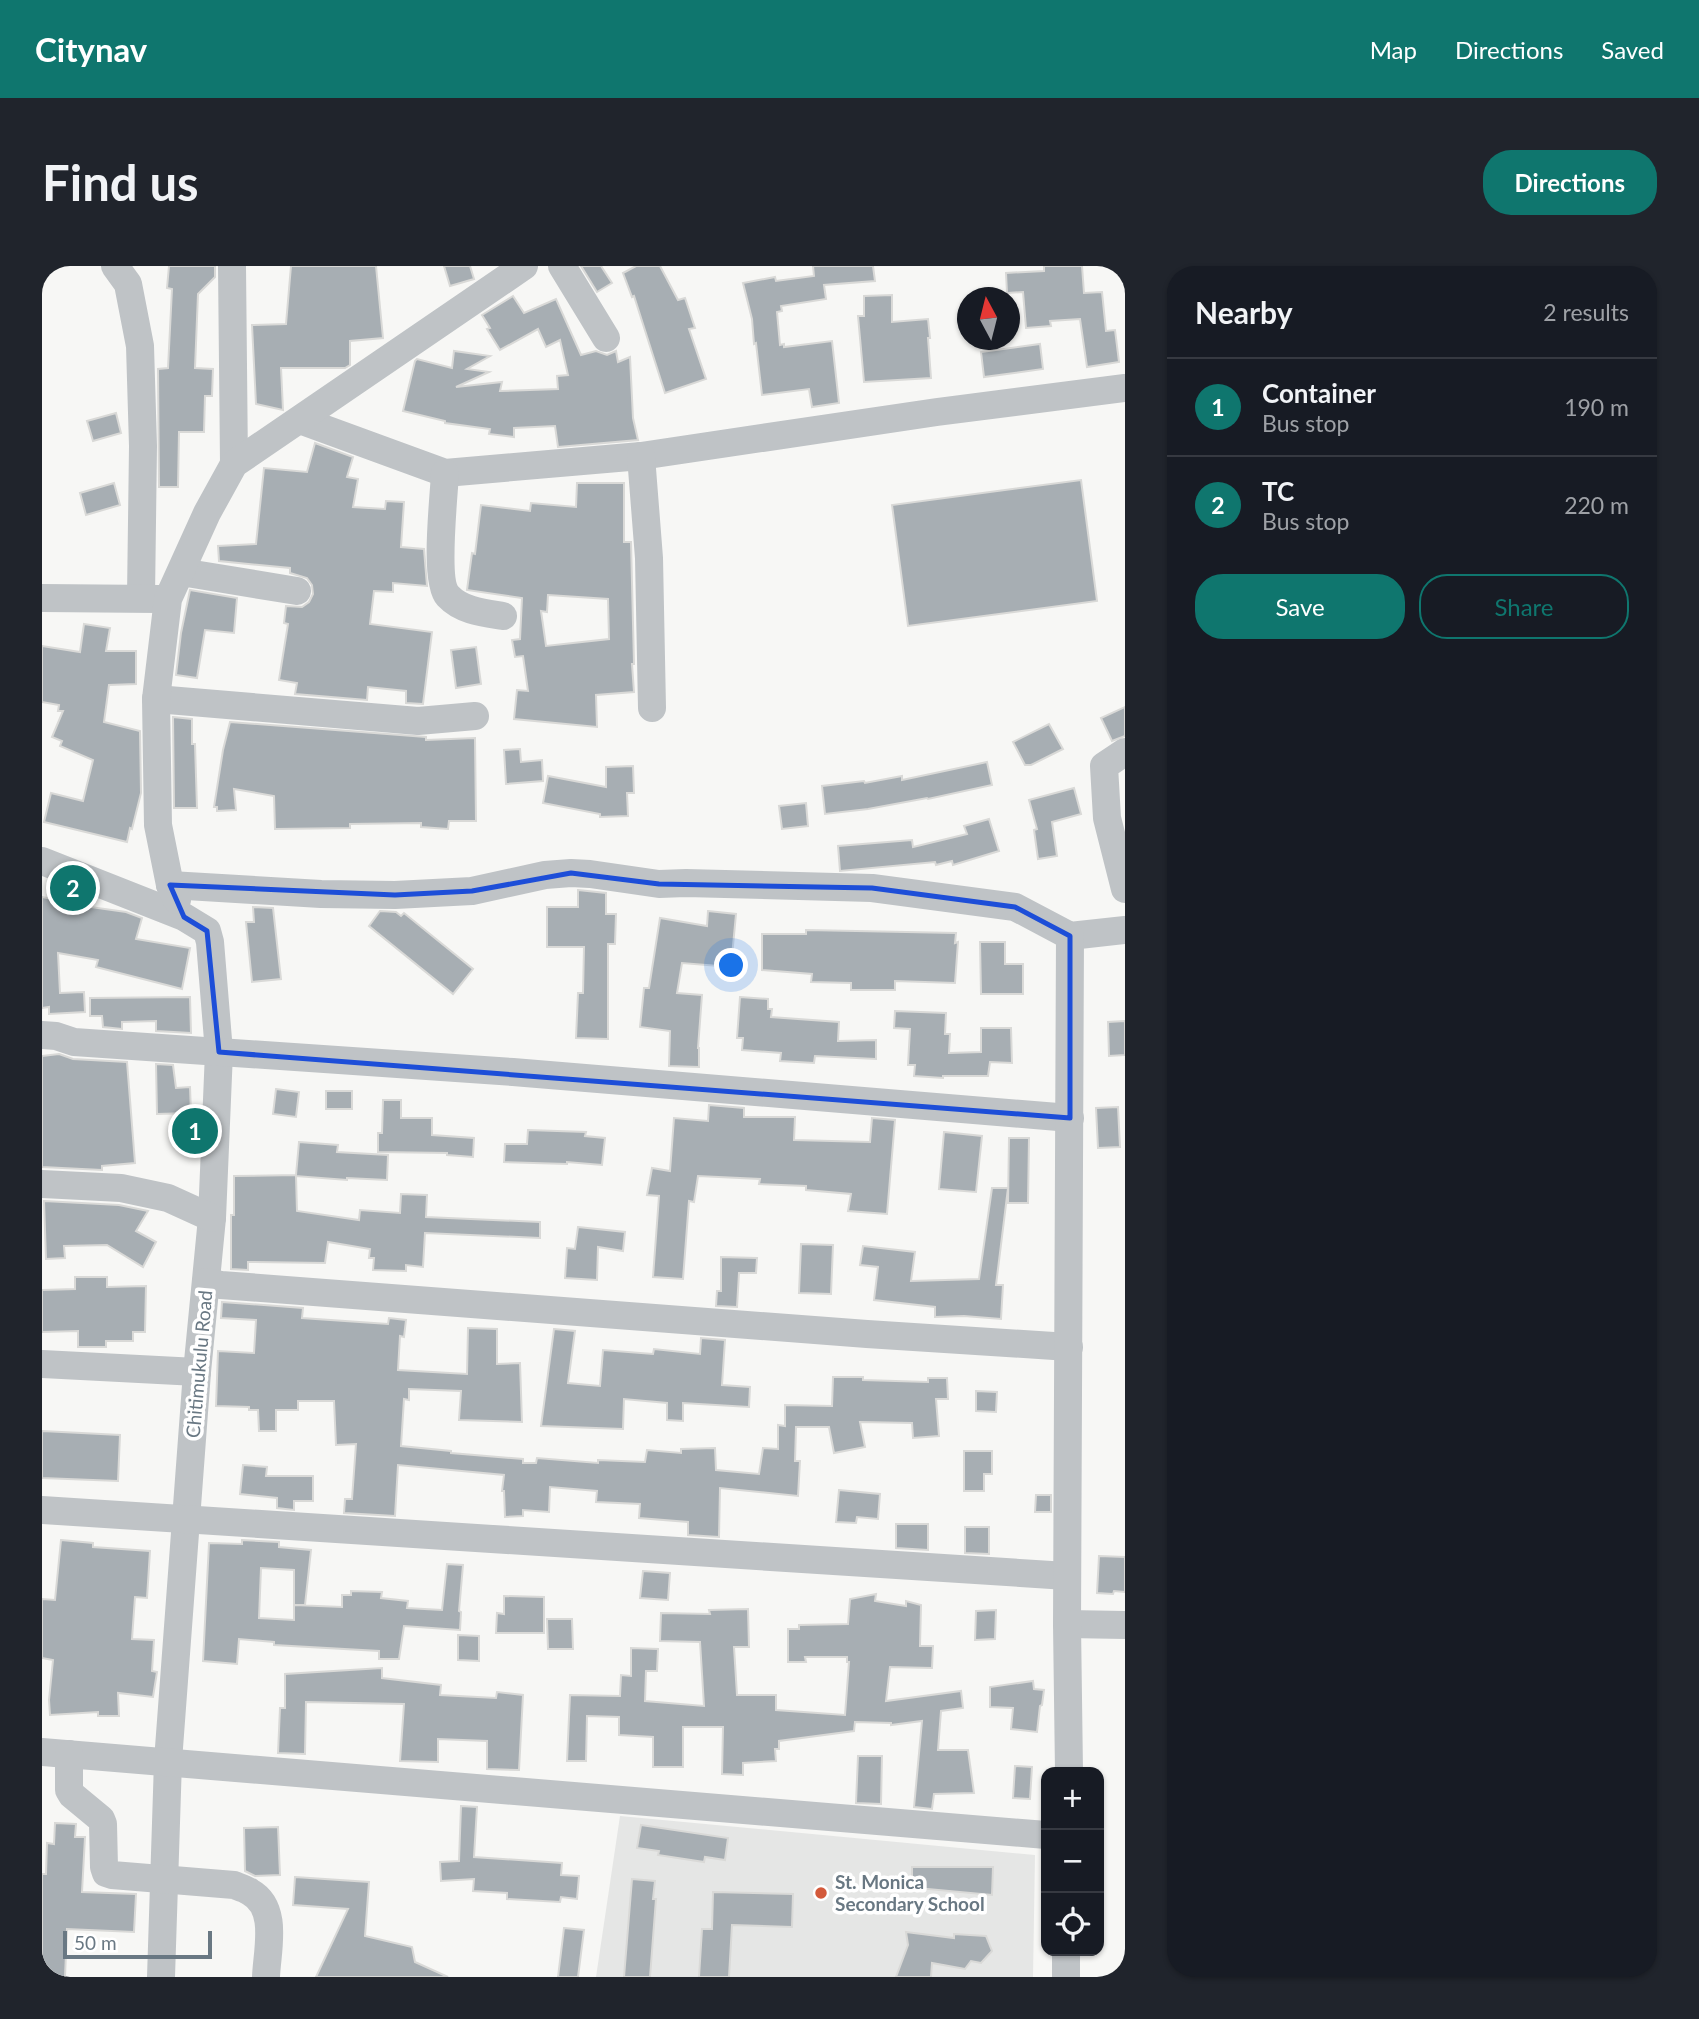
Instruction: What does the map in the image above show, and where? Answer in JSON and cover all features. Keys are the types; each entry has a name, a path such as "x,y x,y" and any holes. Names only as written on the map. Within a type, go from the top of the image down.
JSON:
{"street":[{"path":"115,266 128,284 140,346 143,446 154,598 158,825 170,885 184,917"},
{"path":"232,266 234,464"},
{"path":"42,598 154,598 181,572 207,513 234,464 300,420 489,277 524,266"},
{"path":"562,266 606,338"},
{"path":"300,420 445,473 641,456 937,412 1125,388"},
{"path":"641,456 649,558 652,708"},
{"path":"445,473 441,585 448,596 471,611 503,616"},
{"path":"181,572 297,591"},
{"path":"156,699 418,721 475,716"},
{"path":"1125,751 1104,766 1107,818 1125,890"},
{"name":"Chitimukulu Road","path":"42,861 184,917 207,931 210,942 219,1052 212,1218 197,1372 168,1761 161,1977"},
{"path":"170,885 394,895 472,891 545,875 571,873 659,884 872,888 1015,907 1070,936 1125,930"},
{"path":"1069,1767 1067,1624 1070,936"},
{"path":"42,1035 74,1042 513,1072 1070,1118"},
{"path":"42,1184 121,1188 168,1198 212,1218"},
{"path":"206,1282 867,1334 1069,1347"},
{"path":"42,1364 197,1372"},
{"path":"42,1510 1068,1576"},
{"path":"1067,1624 1125,1625"},
{"path":"266,1977 269,1919 264,1904 251,1892 234,1885 106,1873 101,1819 72,1795 55,1753 1041,1835"},
{"path":"1066,1956 1066,1977"}],"highlighted area":[{"path":"571,873 659,884 872,888 1015,907 1070,936 1070,1118 219,1052 207,931 184,917 170,885 395,895 472,891"}],"shaded area":[{"name":"St. Monica Secondary School","path":"620,1816 1035,1855 1033,1977 596,1977"}],"building":[{"path":"169,266 215,266 215,277 198,294 195,368 213,369 212,396 205,396 204,432 179,432 178,487 159,487 158,369 168,368 172,289 167,288"},
{"path":"291,266 376,266 383,338 350,341 350,365 345,368 281,368 283,410 256,404 252,325 286,324"},
{"path":"444,266 470,266 474,279 450,286"},
{"path":"581,266 601,266 612,283 597,292"},
{"path":"636,266 660,266 678,300 685,298 695,328 689,329 706,379 665,393 634,296 632,297 623,273"},
{"path":"813,266 873,266 875,281 824,285 826,299 781,306 782,311 777,312 780,345 784,344 784,347 832,341 839,403 812,407 809,389 762,395 752,319 743,283 775,277 776,281 814,276"},
{"path":"1044,266 1082,266 1084,293 1102,292 1106,331 1115,330 1119,362 1087,367 1080,319 1050,321 1051,326 1026,328 1023,292 1020,292 1020,287 1007,287 1006,273 1044,271"},
{"path":"892,295 892,322 928,319 931,378 864,382 858,316 864,316 864,296"},
{"path":"513,296 524,313 556,299 581,355 596,351 607,355 616,351 618,362 630,357 633,418 638,440 558,447 555,426 514,428 514,437 489,434 490,429 445,423 403,411 415,361 417,359 452,368 454,351 490,356 467,369 489,372 456,387 502,382 500,391 558,389 557,376 568,375 560,340 546,347 538,329 500,350 487,329 490,328 482,315"},
{"path":"1040,344 1043,369 984,377 981,352 1020,350 1020,347"},
{"path":"116,413 121,433 93,441 87,421"},
{"path":"315,443 353,457 347,477 358,479 353,507 385,509 386,501 404,502 401,547 424,549 427,586 393,583 393,592 374,591 370,624 432,632 423,704 406,703 406,691 368,687 367,700 295,694 297,683 279,680 288,624 284,623 286,606 302,607 309,602 313,594 312,585 307,578 290,573 290,568 219,561 218,546 256,544 264,468 307,472"},
{"path":"1081,480 1097,601 908,626 892,505"},
{"path":"114,483 120,505 86,515 80,493"},
{"path":"577,483 624,483 624,542 631,542 634,692 596,695 597,727 514,719 517,690 528,691 523,656 515,657 512,640 520,639 522,598 467,590 481,505 530,511 531,503 576,507","holes":["548,595 608,599 609,639 546,646 541,611 547,612"]},
{"path":"190,590 237,598 234,633 205,630 197,678 176,675"},
{"path":"84,624 110,628 106,651 136,651 136,684 109,685 104,722 140,731 141,793 127,842 44,822 51,793 83,801 93,760 60,746 62,741 52,737 63,711 58,711 59,705 42,702 42,646 80,652"},
{"path":"476,647 481,684 456,688 451,650"},
{"path":"1125,707 1125,736 1112,741 1101,718"},
{"path":"173,717 192,719 197,808 174,808"},
{"path":"230,722 426,737 426,740 475,738 476,821 449,821 448,829 421,827 421,823 275,829 274,796 234,789 236,810 217,811 217,807 214,807"},
{"path":"1049,724 1063,749 1031,765 1025,765 1013,742"},
{"path":"520,749 521,762 542,760 543,781 506,784 504,750"},
{"path":"987,762 992,785 928,799 825,814 822,786 865,783 902,776 902,780"},
{"path":"633,766 634,793 627,793 628,816 600,817 600,814 543,803 548,776 606,787 606,767"},
{"path":"1074,788 1081,814 1052,822 1057,856 1038,859 1034,830 1037,829 1029,800"},
{"path":"806,803 808,826 782,829 779,806"},
{"path":"989,819 999,851 953,865 952,861 936,865 935,862 840,871 838,846 912,840 913,847 967,834 964,826"},
{"path":"578,890 606,893 606,914 616,914 615,944 608,944 608,1039 576,1038 578,993 583,993 584,947 547,947 547,907 578,907"},
{"path":"42,897 69,904 126,912 142,918 136,939 190,948 182,989 96,967 98,960 58,953 60,993 84,992 85,1012 49,1014 49,1007 42,1008"},
{"path":"253,907 273,908 281,979 252,982 246,922 254,922"},
{"path":"380,911 396,912 401,916 404,913 473,969 453,994 369,926"},
{"path":"708,911 736,914 731,967 682,963 677,993 702,995 699,1067 669,1066 670,1031 640,1027 644,988 649,988 660,918 707,926"},
{"path":"806,930 956,933 955,943 958,942 955,983 895,981 895,990 851,990 851,983 811,982 812,974 762,970 762,934 806,934"},
{"path":"980,942 1005,942 1005,964 1023,964 1023,994 981,994"},
{"path":"190,997 191,1033 156,1031 156,1021 122,1022 122,1029 103,1027 102,1016 90,1016 90,998"},
{"path":"740,997 768,999 768,1009 772,1009 771,1017 839,1022 838,1041 876,1040 876,1059 815,1056 814,1063 780,1061 781,1053 742,1050 743,1038 737,1038"},
{"path":"895,1011 946,1013 945,1034 950,1034 949,1053 981,1052 981,1028 1011,1028 1012,1063 990,1062 988,1076 914,1076 915,1065 908,1065 910,1029 894,1028"},
{"path":"1125,1021 1125,1055 1109,1056 1108,1022"},
{"path":"59,1054 73,1059 127,1062 135,1163 102,1166 102,1170 42,1167 42,1056"},
{"path":"156,1064 173,1065 176,1088 190,1087 191,1113 157,1114"},
{"path":"276,1089 299,1092 296,1117 273,1114"},
{"path":"326,1091 352,1091 352,1109 326,1109"},
{"path":"383,1100 401,1100 401,1118 432,1118 432,1135 474,1138 473,1157 447,1153 378,1152 378,1133 382,1133"},
{"path":"709,1105 744,1108 744,1117 795,1117 794,1140 870,1142 872,1118 895,1120 887,1214 848,1211 851,1194 806,1190 806,1186 759,1184 760,1179 698,1176 694,1202 689,1201 683,1279 653,1277 659,1196 647,1195 652,1168 670,1171 674,1118 708,1121"},
{"path":"1118,1107 1120,1147 1098,1148 1096,1108"},
{"path":"528,1130 586,1132 585,1136 605,1138 602,1165 504,1162 505,1144 527,1144"},
{"path":"944,1132 982,1136 976,1192 939,1189"},
{"path":"1009,1138 1029,1138 1028,1203 1008,1203"},
{"path":"299,1142 338,1145 337,1152 388,1155 387,1180 296,1176 297,1211 359,1220 360,1210 400,1213 401,1194 427,1195 426,1217 540,1222 540,1238 425,1233 423,1267 406,1265 406,1271 373,1270 374,1258 369,1258 370,1249 328,1242 325,1263 248,1262 248,1270 231,1269 234,1176 296,1175"},
{"path":"992,1188 1008,1188 996,1285 1003,1285 1001,1319 935,1317 935,1307 874,1300 878,1267 860,1265 863,1246 915,1252 911,1281 979,1279"},
{"path":"44,1201 119,1205 148,1211 136,1231 156,1242 143,1267 107,1245 64,1246 65,1258 46,1259"},
{"path":"578,1227 625,1232 623,1251 598,1247 597,1280 565,1278 567,1248 575,1249"},
{"path":"801,1244 833,1245 831,1294 799,1293"},
{"path":"721,1257 757,1258 756,1273 739,1273 737,1307 716,1306 717,1291 721,1291"},
{"path":"75,1277 107,1277 107,1287 146,1286 145,1332 133,1332 133,1341 106,1341 106,1347 78,1347 78,1331 42,1332 42,1290 75,1289"},
{"path":"222,1302 303,1308 302,1318 388,1324 389,1318 406,1320 404,1337 400,1336 398,1370 467,1374 468,1328 497,1329 497,1364 520,1363 522,1422 459,1420 461,1391 409,1389 409,1400 404,1399 401,1446 523,1459 523,1463 536,1463 537,1458 598,1463 598,1460 645,1462 647,1450 681,1453 681,1449 715,1448 716,1470 759,1474 763,1448 778,1449 778,1425 785,1426 785,1405 832,1406 833,1377 928,1382 928,1378 947,1378 948,1399 936,1399 939,1436 913,1438 912,1423 860,1422 865,1447 834,1453 829,1427 796,1427 795,1461 800,1461 798,1496 720,1488 719,1537 688,1535 688,1522 639,1518 640,1504 596,1502 597,1491 550,1487 549,1512 523,1510 523,1516 505,1517 502,1491 504,1475 398,1465 395,1516 344,1513 345,1499 352,1499 356,1444 336,1445 334,1401 298,1401 298,1410 276,1410 276,1431 259,1431 258,1410 249,1410 249,1407 216,1406 218,1351 254,1353 256,1320 221,1318"},
{"path":"554,1329 575,1331 568,1383 600,1386 603,1350 653,1354 654,1349 700,1354 701,1338 725,1340 722,1385 750,1387 749,1407 683,1403 683,1421 667,1420 667,1403 624,1399 623,1429 541,1426"},
{"path":"976,1391 997,1392 996,1412 976,1411"},
{"path":"42,1431 120,1435 118,1481 42,1478"},
{"path":"964,1451 992,1451 992,1474 984,1474 984,1491 964,1491"},
{"path":"243,1465 267,1467 266,1476 313,1476 313,1501 294,1501 294,1510 277,1508 277,1498 240,1494"},
{"path":"839,1490 880,1494 878,1519 857,1517 856,1523 836,1522"},
{"path":"1036,1495 1051,1495 1051,1512 1035,1512"},
{"path":"896,1524 928,1524 928,1550 896,1548"},
{"path":"965,1527 989,1527 989,1554 965,1553"},
{"path":"61,1540 93,1543 93,1547 150,1551 147,1598 135,1597 132,1639 154,1640 152,1671 157,1672 153,1697 118,1693 119,1716 98,1716 98,1712 50,1715 53,1660 42,1658 42,1599 55,1600"},
{"path":"242,1540 279,1542 279,1547 311,1550 305,1605 294,1605 342,1607 342,1595 351,1595 351,1591 382,1592 381,1598 408,1601 407,1608 442,1610 447,1564 463,1565 460,1630 404,1626 399,1659 379,1659 379,1651 274,1645 274,1642 239,1639 237,1664 203,1661 209,1543 242,1544","holes":["261,1568 294,1570 294,1620 259,1618"]},
{"path":"1099,1556 1125,1557 1125,1592 1097,1593"},
{"path":"643,1571 670,1573 668,1600 640,1598"},
{"path":"876,1594 875,1601 906,1606 906,1601 921,1605 920,1646 933,1646 932,1668 890,1667 886,1701 961,1691 963,1708 941,1711 938,1750 968,1750 974,1793 934,1794 932,1809 914,1807 922,1721 891,1725 855,1722 854,1731 779,1741 779,1749 775,1749 776,1761 743,1763 743,1775 722,1774 723,1727 683,1727 683,1767 653,1767 653,1737 619,1735 619,1717 587,1716 586,1761 567,1761 570,1695 620,1696 621,1675 631,1676 631,1648 658,1649 657,1671 646,1671 645,1701 704,1706 700,1642 660,1641 661,1613 710,1614 709,1610 748,1609 749,1647 734,1647 737,1695 776,1695 776,1710 845,1715 849,1662 847,1657 805,1657 806,1662 788,1662 788,1629 799,1629 799,1625 848,1624 850,1599"},
{"path":"504,1596 544,1597 544,1633 496,1633 497,1613 504,1614"},
{"path":"996,1610 995,1639 975,1640 976,1611"},
{"path":"547,1619 572,1619 573,1649 548,1649"},
{"path":"458,1635 479,1636 479,1661 458,1660"},
{"path":"382,1668 382,1678 441,1685 440,1695 496,1698 497,1692 523,1695 519,1770 487,1769 487,1741 438,1739 438,1762 400,1761 404,1704 306,1702 305,1754 278,1753 280,1708 285,1708 285,1674"},
{"path":"1033,1681 1034,1689 1044,1690 1037,1732 1011,1729 1013,1708 990,1707 990,1687"},
{"path":"858,1756 882,1756 881,1804 856,1803"},
{"path":"1015,1766 1032,1767 1030,1799 1013,1798"},
{"path":"461,1806 477,1807 474,1857 562,1863 561,1875 579,1876 577,1899 561,1897 560,1902 507,1899 507,1893 473,1891 474,1879 441,1881 440,1862 459,1861"},
{"path":"55,1823 76,1824 75,1837 85,1837 82,1892 136,1894 134,1932 67,1929 65,1977 42,1977 42,1874 46,1874 47,1843 54,1844"},
{"path":"641,1825 728,1838 725,1860 705,1857 704,1862 658,1855 659,1851 637,1848"},
{"path":"278,1827 280,1875 255,1876 245,1871 244,1828"},
{"path":"912,1867 993,1867 992,1895 906,1887 912,1876"},
{"path":"295,1877 369,1882 365,1936 412,1947 415,1962 448,1977 316,1977 348,1909 293,1905"},
{"path":"632,1879 655,1881 650,1977 624,1977"},
{"path":"713,1892 793,1894 792,1927 732,1925 729,1977 699,1977 702,1929 712,1929"},
{"path":"564,1928 584,1930 578,1977 558,1977"},
{"path":"906,1932 954,1938 954,1934 986,1936 992,1951 981,1963 971,1961 965,1969 932,1963 931,1977 896,1977 908,1945"}],"place":[{"name":"TC","path":"73,888"},
{"name":"Container","path":"195,1131"},
{"name":"St. Monica Secondary School","path":"821,1893"}]}
